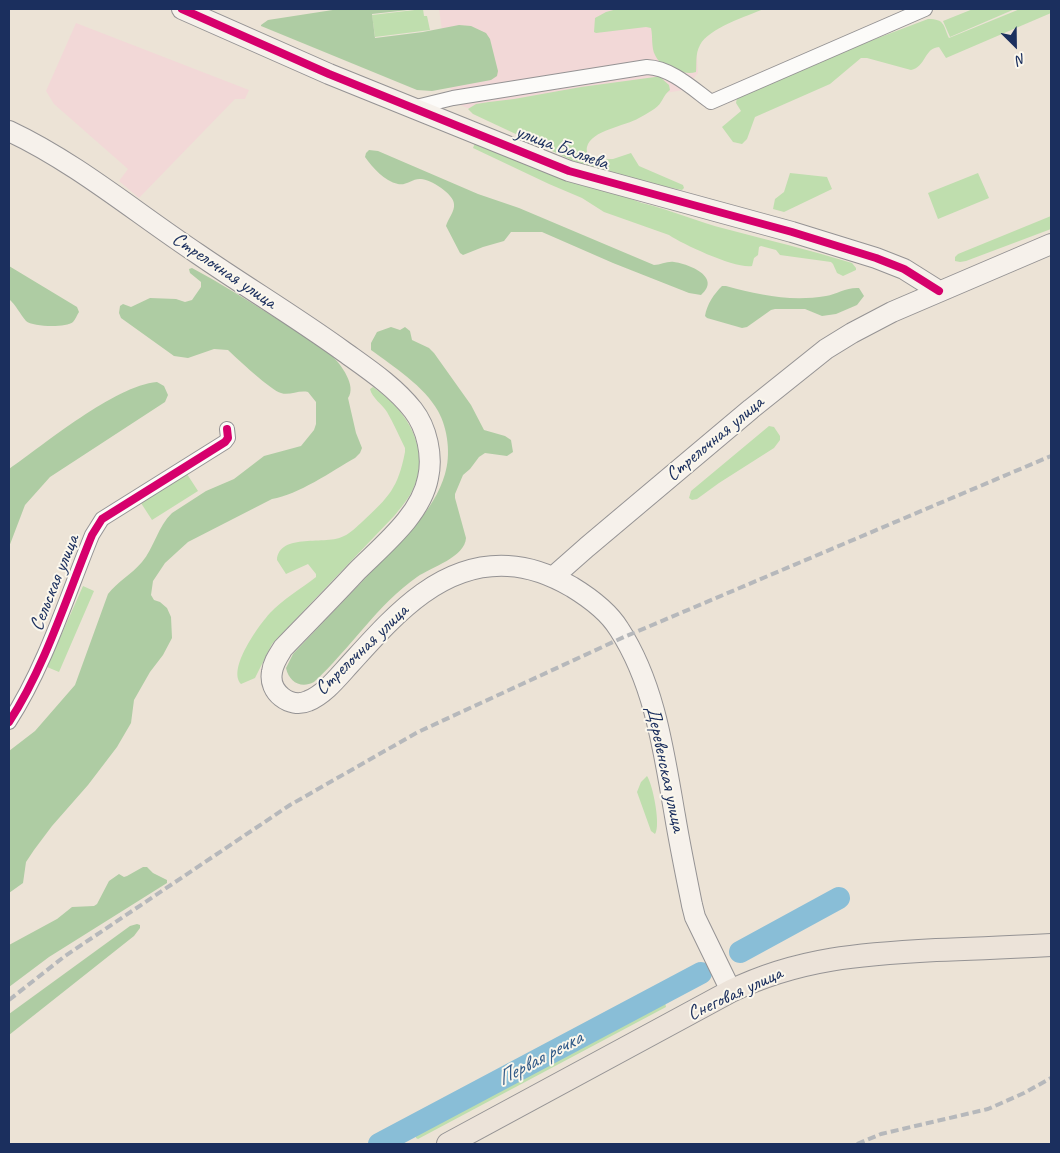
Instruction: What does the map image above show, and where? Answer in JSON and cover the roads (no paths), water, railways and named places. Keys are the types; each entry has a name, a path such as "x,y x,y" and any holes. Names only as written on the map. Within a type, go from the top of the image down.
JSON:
{"main road":[{"name":"улица Баляева","path":"182,9 329,74 569,171 792,232 876,258 904,269 939,291"},
{"name":"Стрелочная улица","path":"9,131 74,167 199,255 328,340 383,380 403,399 421,423 428,446 430,461 426,487 418,506 283,648 274,664 271,674 276,690 290,703 297,704 307,702 318,695 389,622 425,592 453,575 480,567 508,566 533,570 554,578 593,542 806,364 852,333 892,312 1051,244"},
{"name":"Деревенская улица","path":"554,578 593,601 610,618 619,629 640,667 665,755 692,905 696,919 730,989"},
{"name":"Снеговая улица","path":"448,1144 730,989 776,972 845,956 1051,945"}],"street":[{"path":"412,108 453,98 647,67 662,69 689,85 711,102 925,9"},
{"name":"Сельская улица","path":"9,722 39,667 92,535 102,519 225,442 228,438 227,429"}],"waterway":[{"name":"Первая речка","path":"740,952 839,898"},
{"name":"Первая речка","path":"379,1144 701,973"}],"railway":[{"path":"9,1000 65,956 290,805 418,732 624,637 1051,456"},
{"path":"857,1144 881,1134 988,1109 1024,1093 1051,1078"}]}
